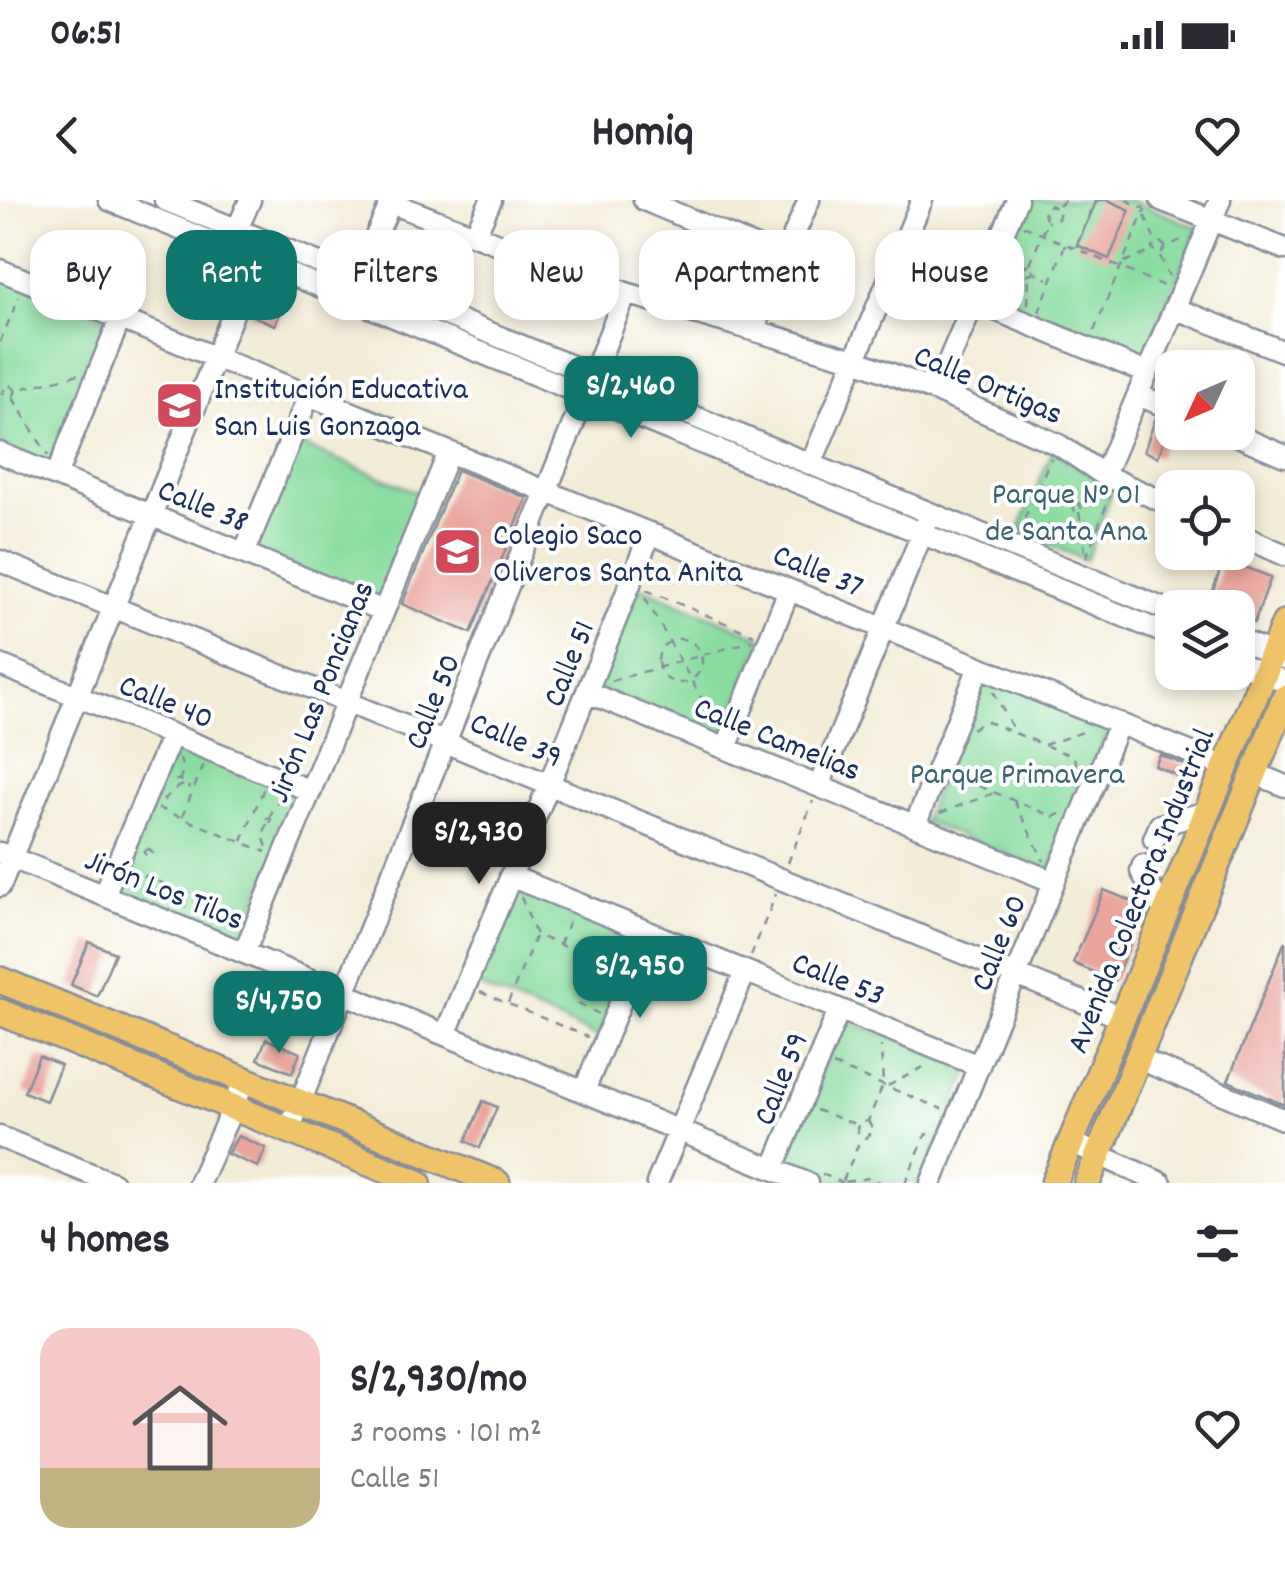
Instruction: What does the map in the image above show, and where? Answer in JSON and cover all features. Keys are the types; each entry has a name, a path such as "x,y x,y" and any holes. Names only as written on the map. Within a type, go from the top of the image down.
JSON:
{"main road":[{"name":"Avenida Colectora Industrial","path":"1054,1183 1226,767 1277,667 1285,623"},
{"name":"Avenida Colectora Industrial","path":"1086,1183 1285,698"},
{"path":"0,980 497,1183"},
{"path":"0,1012 418,1183"}],"street":[{"path":"108,200 182,230"},
{"path":"165,200 237,230 250,200"},
{"path":"475,235 491,200"},
{"path":"644,200 715,230"},
{"path":"795,230 809,200"},
{"path":"811,464 922,200"},
{"path":"1006,230 1017,200"},
{"path":"378,230 391,202"},
{"name":"Calle Ortigas","path":"391,202 626,293 854,360 936,391 1059,445 1104,476 1155,498"},
{"path":"1152,206 1209,218 1285,249"},
{"path":"1104,476 1209,218"},
{"name":"Calle 37","path":"0,270 30,282"},
{"path":"297,276 811,464 927,523 1155,628"},
{"name":"Calle 50","path":"290,1130 626,293"},
{"path":"1174,308 1285,352"},
{"path":"1024,317 1147,373"},
{"path":"53,468 119,320"},
{"name":"Calle 37","path":"125,320 1226,767"},
{"path":"0,886 6,855 77,696 230,320"},
{"path":"448,320 591,386 927,523 1155,606"},
{"path":"752,330 756,320"},
{"path":"936,391 970,320"},
{"path":"1138,394 1155,402"},
{"path":"244,554 309,395"},
{"path":"1255,443 1285,456"},
{"name":"Jirón Las Poncianas","path":"244,953 302,793 347,702 449,452"},
{"name":"Calle 38","path":"0,453 53,468 151,515 384,612"},
{"path":"819,786 927,523"},
{"name":"Calle 51","path":"445,1035 513,881 548,784 595,688 650,533"},
{"path":"1255,542 1285,555"},
{"name":"Calle 39","path":"0,561 1122,1018"},
{"path":"724,741 789,590"},
{"path":"1255,651 1277,667"},
{"name":"Calle 40","path":"0,665 302,793"},
{"path":"922,821 979,667"},
{"name":"Calle Camelias","path":"595,688 724,741 819,786 922,821 1051,874"},
{"name":"Calle 60","path":"931,1183 1016,975 1051,874 1119,724"},
{"path":"111,892 174,741"},
{"path":"1254,773 1285,786"},
{"path":"1154,839 1160,825 1207,812"},
{"name":"Jirón Los Tilos","path":"6,855 111,892 244,953 774,1169 807,1175"},
{"path":"1143,866 1141,872 1165,913"},
{"name":"Calle 53","path":"513,881 979,1066"},
{"path":"584,1092 645,931"},
{"path":"657,1183 745,972"},
{"name":"Calle 59","path":"774,1169 839,1010"},
{"path":"1139,1059 1285,1120"},
{"path":"200,1183 245,1080"},
{"path":"0,1137 90,1179 113,1183"},
{"path":"1070,1142 1161,1183"}],"path":[{"path":"1047,222 1058,219 1058,207 1065,200"},
{"path":"1075,248 1095,200"},
{"path":"1126,200 1146,208 1152,206"},
{"path":"1047,222 1042,214 1050,202 1058,207"},
{"path":"1152,206 1154,251"},
{"path":"1090,340 1152,206"},
{"path":"1160,255 1209,218"},
{"path":"1024,269 1030,264 1047,222"},
{"path":"1018,223 1172,290 1174,286 1160,255 1154,251"},
{"path":"1156,242 1166,247"},
{"path":"1037,318 1066,244"},
{"path":"1122,265 1154,251"},
{"path":"1030,264 1034,272 1050,279"},
{"path":"1024,271 1029,276 1028,314"},
{"path":"1029,276 1034,272"},
{"path":"0,342 24,286"},
{"path":"12,397 16,390 86,372"},
{"path":"0,378 4,386 1,393 12,397 53,468"},
{"path":"4,386 12,384 16,390"},
{"path":"1020,531 1054,452"},
{"path":"1066,503 1081,504 1112,490 1086,558 1078,512 1081,504"},
{"path":"1073,505 1078,512"},
{"path":"595,688 681,660 762,638 639,588 681,660 724,741"},
{"path":"684,637 696,643 700,655 703,668 683,683 671,683 658,652 684,637"},
{"path":"993,691 1015,734"},
{"path":"961,736 984,722 1043,745 1074,758 1081,784"},
{"path":"1043,745 1089,730"},
{"path":"174,741 182,762 180,779 194,789"},
{"path":"953,758 957,778 1054,817 1072,806"},
{"path":"182,818 206,760"},
{"path":"176,788 174,781 180,779"},
{"path":"242,842 266,784"},
{"path":"184,785 152,806 270,854 263,838 267,820 276,804 302,793"},
{"path":"745,972 819,786"},
{"path":"922,821 996,793"},
{"path":"1014,800 1051,874"},
{"path":"254,813 267,820"},
{"path":"111,892 146,876 164,884"},
{"path":"513,881 536,935 592,958"},
{"path":"182,914 189,892"},
{"path":"560,945 574,909"},
{"path":"604,1016 576,1002 592,958 645,931"},
{"path":"507,1004 536,935"},
{"path":"465,986 604,1043"},
{"path":"810,1108 858,1125 868,1121 885,1086 881,1035"},
{"path":"885,1086 940,1058"},
{"path":"827,1063 948,1111"},
{"path":"861,1137 873,1134 874,1126 868,1121"},
{"path":"843,1183 861,1137 858,1125"},
{"path":"905,1183 926,1134 937,1136"},
{"path":"807,1175 843,1183 869,1178 882,1183"}],"green space":[{"path":"1025,200 1130,200 1199,228 1142,362 1024,314 1024,230 1013,230"},
{"path":"0,274 30,286 30,320 112,320 52,467 0,445"},
{"path":"291,441 427,496 383,607 247,549"},
{"name":"Parque N° 01 de Santa Ana","path":"1053,450 1113,489 1086,560 1018,532"},
{"path":"638,586 763,638 722,741 595,688"},
{"name":"Parque Primavera","path":"983,673 1111,725 1050,872 923,821"},
{"path":"1267,685 1279,689 1099,1132 1088,1128"},
{"path":"175,745 301,796 239,943 113,893"},
{"path":"512,883 643,935 601,1038 473,984"},
{"path":"843,1018 970,1068 922,1183 824,1183 783,1166"}],"building":[{"path":"1097,200 1108,200 1130,210 1109,259 1077,245"},
{"path":"1155,420 1155,450 1161,450 1158,457 1144,451"},
{"path":"457,470 527,498 471,633 402,604"},
{"path":"1220,570 1253,570 1271,577 1255,620 1255,590 1213,590"},
{"path":"1160,755 1200,771 1195,783 1155,766"},
{"path":"1104,890 1146,907 1114,981 1073,963"},
{"path":"1285,941 1285,1105 1228,1081"},
{"path":"89,942 115,953 97,996 71,985"},
{"path":"266,1039 300,1053 292,1073 258,1059"},
{"path":"39,1056 61,1065 46,1101 24,1092"},
{"path":"483,1101 497,1107 480,1148 466,1141"},
{"path":"238,1136 266,1148 258,1167 227,1154"}],"place":[{"name":"Institución Educativa San Luis Gonzaga","path":"179,405"},
{"name":"Colegio Saco Oliveros Santa Anita","path":"458,551"}]}
